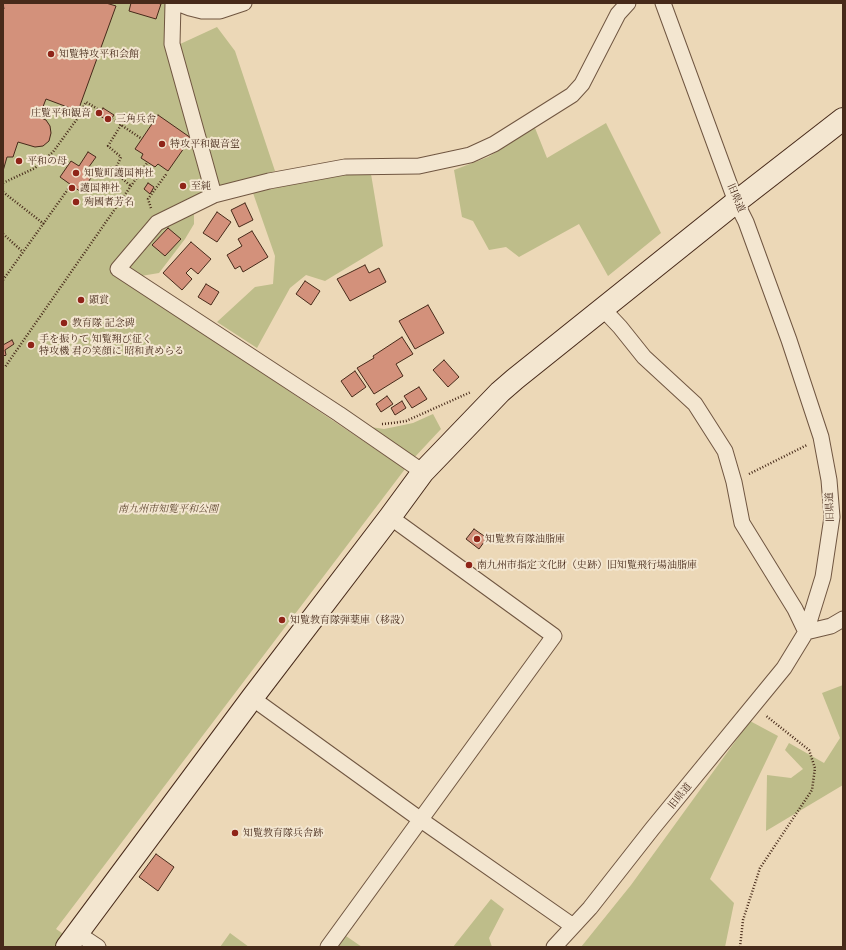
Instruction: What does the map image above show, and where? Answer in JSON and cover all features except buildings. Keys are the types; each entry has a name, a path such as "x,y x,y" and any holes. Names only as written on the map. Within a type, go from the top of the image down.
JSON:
{"street":[{"path":"173,3 172,44 214,195"},
{"path":"177,3 202,11 220,11 244,3"},
{"path":"423,472 118,269 157,223 214,195 269,181 345,167 419,166 470,156 494,144 572,95 582,84 618,14 628,3"},
{"name":"旧県道","path":"554,947 590,908 652,829 784,668 806,632 823,577 832,517 829,480 821,438 789,340 746,222 736,202 663,3"},
{"path":"98,947 72,940 423,472 500,392 736,202 843,119"},
{"path":"603,309 620,327 644,357 695,404 725,451 734,482 742,523 795,609 806,632 831,626 843,619"},
{"path":"328,947 554,636 390,517"},
{"path":"252,698 421,820 573,926"}],"path":[{"path":"3,183 35,168 53,152 77,119 86,102 100,111"},
{"path":"113,119 142,139"},
{"path":"121,125 108,146 121,157 114,172 131,186"},
{"path":"3,367 5,367 147,163"},
{"path":"157,223 148,199 166,172"},
{"path":"3,280 71,185"},
{"path":"3,192 44,224"},
{"path":"3,234 23,252"},
{"path":"377,424 406,421 476,390"},
{"path":"734,482 821,438"},
{"path":"740,947 743,920 760,868 812,790 815,768 809,750 754,705"}],"green space":[{"name":"南九州市知覧平和公園","path":"3,3 166,3 204,181 203,195 194,213 194,224 185,239 159,273 141,276 134,287 405,469 56,929 83,947 3,947"},
{"path":"217,27 235,51 275,171 217,188 178,45"},
{"path":"606,123 661,233 608,276 579,224 519,257 506,247 489,250 473,221 462,217 454,170 488,157 535,128 547,158"},
{"path":"340,174 371,174 383,246 325,281 306,275 290,288 257,348 217,322 255,287 273,284 275,256 253,193"},
{"path":"433,414 441,429 413,459 364,426 384,429 413,423"},
{"path":"843,685 843,785 766,831 767,775 791,778 803,769 785,750 789,743 824,763 840,738 822,693"},
{"path":"750,721 778,736 710,879 734,903 725,947 581,947 631,885"},
{"path":"491,899 504,909 489,938 492,947 453,947"},
{"path":"230,933 249,947 220,947"},
{"path":"346,936 362,947 338,947"}],"place":[{"name":"知覧特攻平和会館","path":"51,54"},
{"name":"庄覧平和観音","path":"99,113"},
{"name":"三角兵舎","path":"108,119"},
{"name":"特攻平和観音堂","path":"162,144"},
{"name":"平和の母","path":"19,161"},
{"name":"知覧町護国神社","path":"76,173"},
{"name":"至純","path":"183,186"},
{"name":"護国神社","path":"72,188"},
{"name":"殉國者芳名","path":"76,202"},
{"name":"顕賞","path":"81,300"},
{"name":"教育隊 記念碑","path":"64,323"},
{"name":"手を振りて 知覧翔び征く 特攻機 君の笑顔に 昭和責めらる","path":"31,345"},
{"name":"知覧教育隊油脂庫","path":"477,539"},
{"name":"南九州市指定文化財（史跡）旧知覧飛行場油脂庫","path":"469,565"},
{"name":"知覧教育隊弾薬庫（移設）","path":"282,620"},
{"name":"知覧教育隊兵舎跡","path":"235,833"}]}
